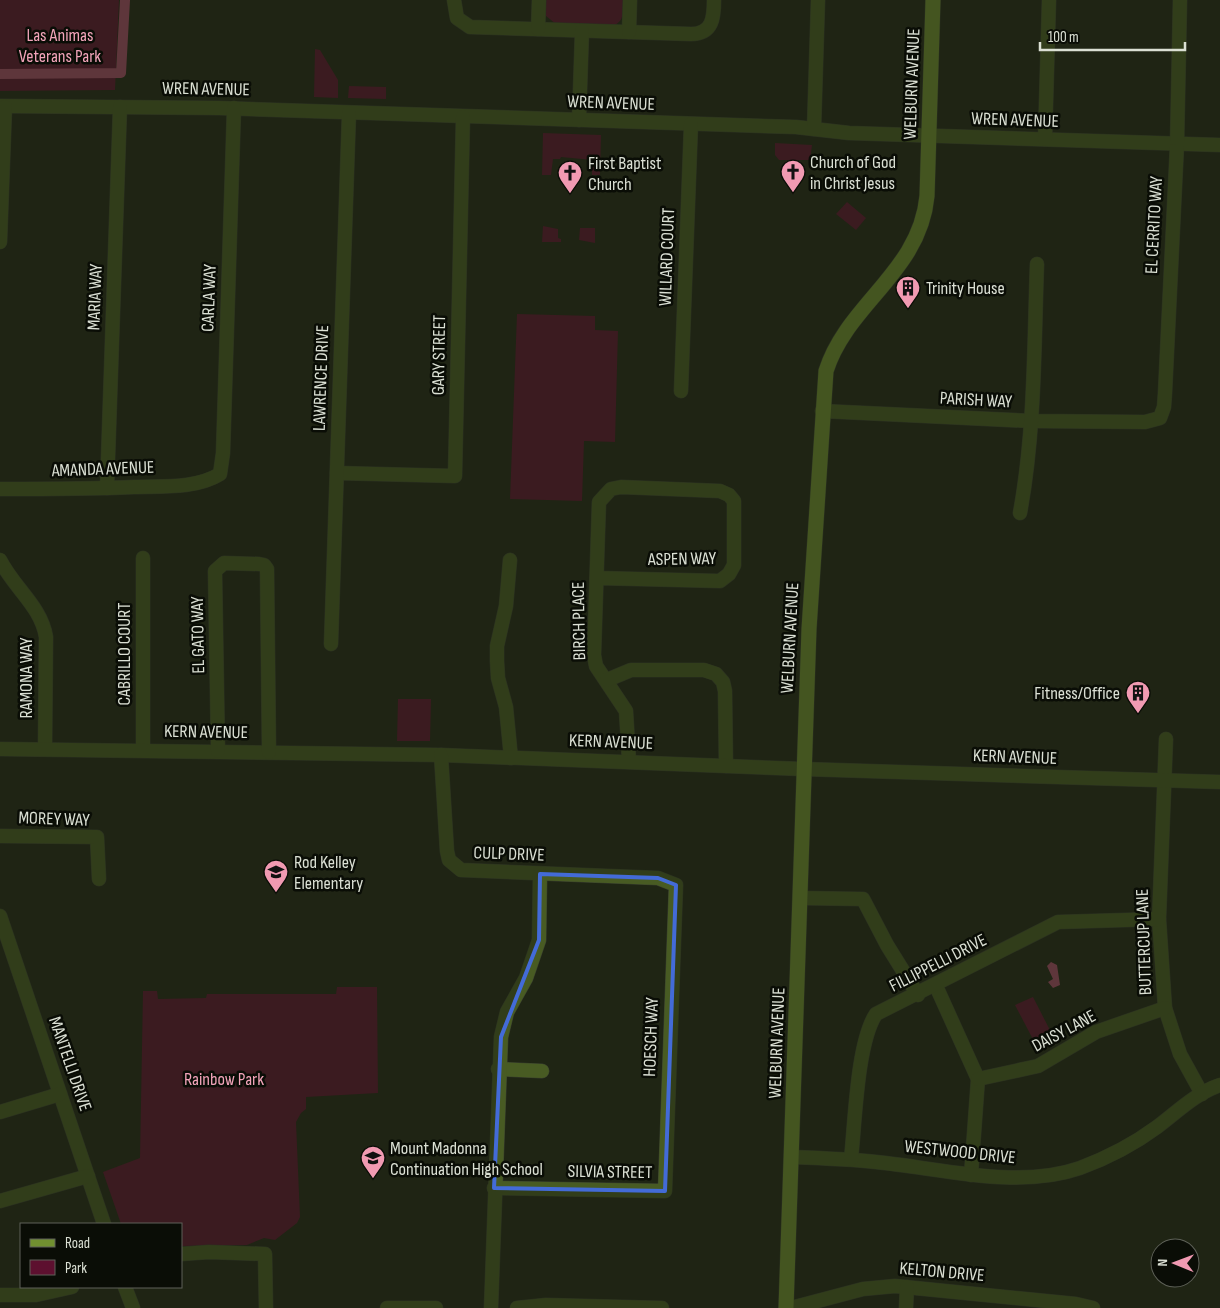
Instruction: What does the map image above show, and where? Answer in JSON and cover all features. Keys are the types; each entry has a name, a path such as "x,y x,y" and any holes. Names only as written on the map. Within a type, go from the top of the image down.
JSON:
{"main road":[{"name":"WELBURN AVENUE","path":"786,1308 803,769 809,629 826,371 836,346 905,259 922,223 926,203 933,0"}],"street":[{"path":"454,0 455,13 460,22 475,28 691,34 705,31 713,22 714,0"},
{"path":"538,29 539,0"},
{"path":"629,32 630,0"},
{"path":"814,129 818,0"},
{"path":"1045,139 1049,0"},
{"name":"EL CERRITO WAY","path":"1128,421 1153,421 1160,418 1164,406 1177,144 1180,0"},
{"path":"579,120 582,31"},
{"path":"0,242 2,106"},
{"name":"WREN AVENUE","path":"2,106 234,108 691,124 929,136 1220,145"},
{"name":"MARIA WAY","path":"107,488 120,107"},
{"name":"CARLA WAY","path":"206,480 220,474 223,453 234,108"},
{"name":"LAWRENCE DRIVE","path":"331,644 349,113"},
{"name":"GARY STREET","path":"337,473 455,476 463,117"},
{"name":"WILLARD COURT","path":"681,391 691,124"},
{"path":"1020,513 1027,476 1031,421 1037,264"},
{"name":"PARISH WAY","path":"822,411 1031,421 1128,421"},
{"name":"AMANDA AVENUE","path":"0,489 181,485 206,480"},
{"name":"ASPEN WAY","path":"596,578 720,581 729,574 734,565 734,501 729,495 720,492 621,487 611,489 599,502"},
{"name":"BIRCH PLACE","path":"599,502 594,655 596,666 626,711 629,761"},
{"name":"CABRILLO COURT","path":"142,558 143,750"},
{"name":"RAMONA WAY","path":"0,560 40,615 44,626 46,637 45,749"},
{"path":"510,560 506,606 497,646 496,661 498,678 506,707 511,758"},
{"name":"EL GATO WAY","path":"218,751 216,571 224,563 264,565 267,579 269,752"},
{"path":"607,680 631,670 704,670 716,674 723,682 725,691 726,766"},
{"name":"BUTTERCUP LANE","path":"1166,739 1159,919 1165,1008 1180,1054 1202,1094"},
{"name":"KERN AVENUE","path":"0,749 441,755 1220,782"},
{"name":"CULP DRIVE","path":"441,755 442,788 449,860 461,870 471,872 658,878 676,884"},
{"name":"MOREY WAY","path":"0,836 97,837 99,879"},
{"path":"491,1308 498,1069 501,1037 507,1012 526,978 539,940 540,874"},
{"name":"HOESCH WAY","path":"665,1191 676,884"},
{"path":"800,898 863,899 887,944 918,995"},
{"name":"MANTELLI DRIVE","path":"0,916 104,1223"},
{"name":"FILLIPPELLI DRIVE","path":"851,1160 863,1049 870,1024 876,1014 936,986 1058,922 1159,919"},
{"path":"936,986 978,1079 972,1175"},
{"name":"DAISY LANE","path":"978,1079 1038,1066 1096,1032 1165,1008"},
{"path":"498,1069 542,1070"},
{"name":"WESTWOOD DRIVE","path":"792,1157 851,1160 972,1175 1023,1177 1080,1168 1141,1139 1202,1094 1220,1085"},
{"path":"0,1112 60,1094"},
{"path":"0,1201 88,1176"},
{"name":"SILVIA STREET","path":"494,1188 665,1191"},
{"path":"182,1254 209,1252 265,1254 266,1308"},
{"path":"906,1308 907,1287"},
{"name":"KELTON DRIVE","path":"791,1308 863,1289 907,1287 1021,1303 1076,1304 1093,1308"},
{"path":"0,1295 36,1295 68,1288"},
{"path":"125,1288 133,1308"},
{"path":"387,1308 436,1308"},
{"path":"517,1308 662,1308"}],"highlighted area":[{"path":"540,874 658,878 676,885 665,1191 494,1188 501,1037 539,940"}],"green space":[{"name":"Las Animas Veterans Park","path":"0,0 119,0 115,90 0,91"},
{"path":"545,0 624,0 621,19 612,26 556,24 546,16"},
{"path":"315,49 320,50 338,80 338,98 314,97"},
{"path":"349,86 386,87 386,99 348,98"},
{"path":"543,133 601,135 600,175 592,175 592,160 561,157 560,159 553,159 551,175 542,175"},
{"path":"775,143 812,145 810,160 779,160 775,155"},
{"path":"847,202 866,218 856,230 836,214"},
{"path":"543,226 558,229 558,238 561,239 561,242 542,242"},
{"path":"580,228 595,228 595,243 579,240"},
{"path":"517,314 595,316 595,330 618,331 615,442 584,441 582,501 510,499"},
{"path":"398,699 431,699 430,741 397,741"},
{"name":"Rainbow Park","path":"337,987 377,987 378,1093 306,1097 306,1109 301,1113 296,1122 300,1217 297,1223 275,1240 264,1238 247,1245 182,1246 182,1223 121,1223 103,1172 140,1158 143,991 157,991 158,999 206,998 207,994 336,994"},
{"path":"1033,997 1054,1038 1037,1047 1015,1005"}],"shaded area":[{"path":"1051,962 1057,965 1060,985 1053,988 1048,982 1053,979 1047,966"}],"waterway":[{"path":"0,74 121,73 125,0"}],"place":[{"name":"Church of God in Christ Jesus","path":"793,193"},
{"name":"First Baptist Church","path":"570,194"},
{"name":"Trinity House","path":"908,309"},
{"name":"Fitness/Office","path":"1138,714"},
{"name":"Rod Kelley Elementary","path":"276,893"},
{"name":"Mount Madonna Continuation High School","path":"373,1179"}]}
